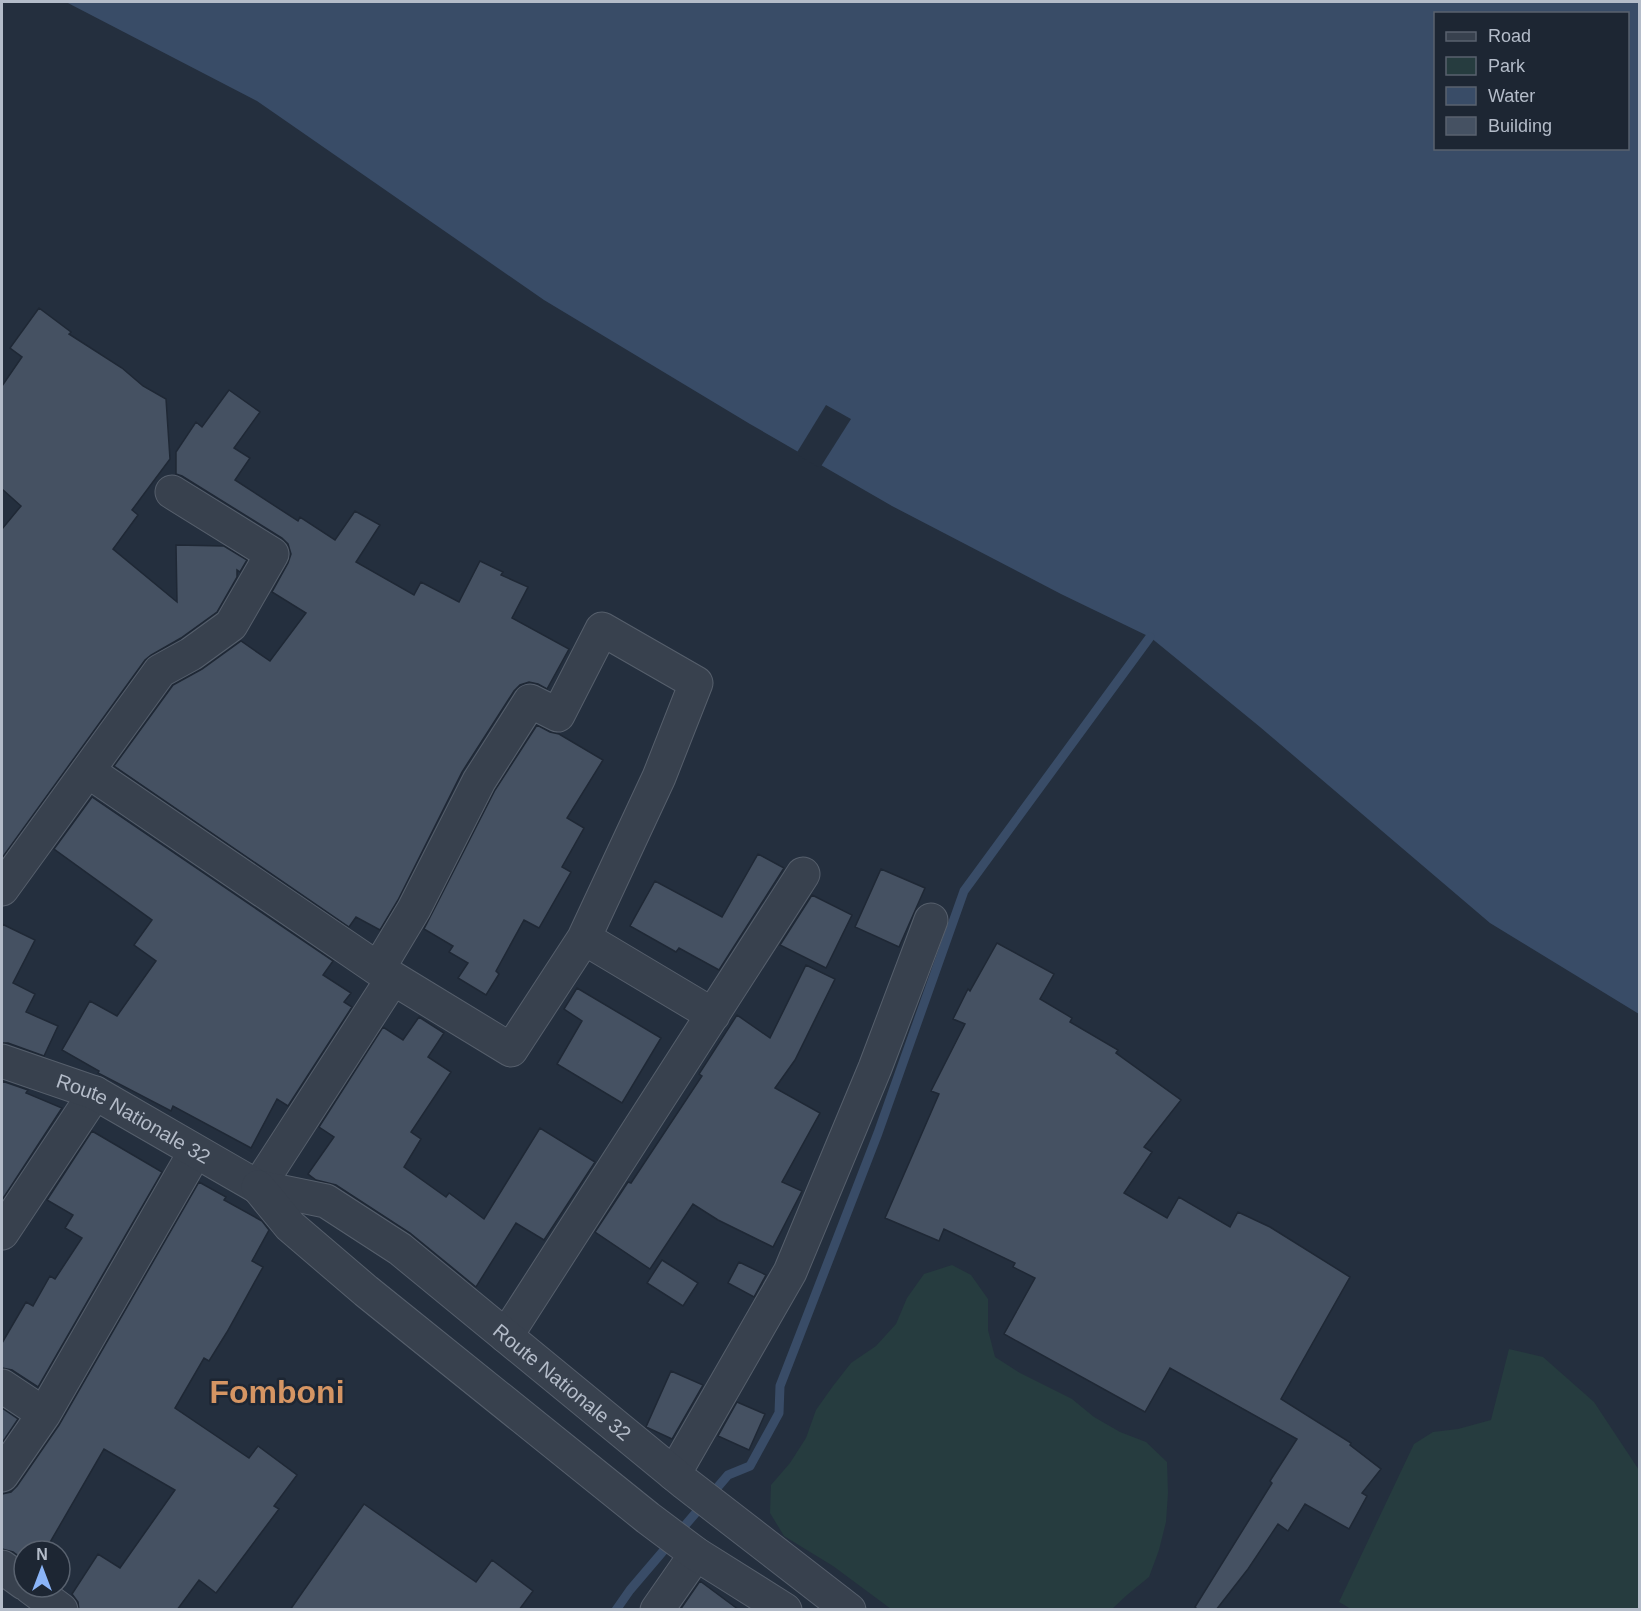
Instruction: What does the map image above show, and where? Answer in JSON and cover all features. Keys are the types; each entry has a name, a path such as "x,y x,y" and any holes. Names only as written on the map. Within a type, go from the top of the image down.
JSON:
{"street":[{"path":"2,889 160,671 231,626 272,554 172,492"},
{"path":"88,771 386,974 511,1050 584,938 659,777 696,683 602,629 558,715 530,701 478,782 414,909 386,974 258,1187"},
{"path":"506,1336 802,874"},
{"path":"679,1479 790,1272 932,920"},
{"path":"584,938 713,1016"},
{"name":"Route Nationale 32","path":"2,1061 95,1094 258,1187 326,1201 400,1250 679,1479 849,1610"},
{"path":"2,1233 95,1094"},
{"path":"2,1475 44,1414 195,1152"},
{"name":"Route Nationale 32","path":"258,1187 290,1226 366,1291 648,1518 690,1550 785,1610"},
{"path":"2,1386 44,1414"},
{"path":"657,1610 690,1550"},
{"path":"46,1599 61,1610"}],"green space":[{"path":"952,1265 971,1275 988,1299 988,1330 995,1357 1020,1373 1072,1399 1094,1417 1120,1432 1146,1442 1167,1462 1166,1522 1149,1577 1112,1609 891,1609 833,1566 784,1536 770,1513 771,1485 790,1463 806,1438 816,1410 833,1386 851,1363 876,1346 896,1324 907,1298 924,1274"},
{"path":"1509,1349 1543,1357 1594,1402 1639,1470 1639,1609 1351,1609 1339,1602 1414,1444 1433,1432 1458,1429 1491,1420"}],"water":[{"path":"66,2 1639,2 1639,1014 1490,923 1260,727 1150,637 1061,594 892,506 544,300 257,101"}],"pier":[{"path":"826,405 851,419 820,468 796,454"}],"building":[{"path":"39,308 71,332 69,334 122,368 143,386 166,399 170,459 132,510 138,515 113,549 177,602 176,545 224,546 247,560 240,572 237,570 237,577 217,612 145,660 2,858 2,529 21,506 2,489 2,386 22,357 10,348"},
{"path":"229,390 260,412 234,448 250,458 235,480 298,521 300,517 335,540 355,511 380,525 356,562 414,595 421,582 459,602 480,561 503,572 501,575 528,587 512,618 569,649 547,689 529,682 520,685 514,691 462,772 398,900 380,930 356,917 349,927 114,766 173,685 202,669 241,641 270,661 306,613 272,592 291,554 288,544 282,538 176,474 176,452 196,422 202,427"},
{"path":"537,725 559,734 603,760 567,818 584,828 562,867 571,872 539,928 524,920 496,971 499,974 486,995 458,978 468,963 449,952 453,946 424,929 495,790"},
{"path":"92,797 333,961 323,975 351,993 344,1002 352,1007 288,1106 277,1099 251,1148 173,1106 171,1111 98,1073 99,1071 62,1050 90,1001 117,1016 156,961 134,945 152,920 54,849"},
{"path":"758,854 784,868 719,970 679,948 676,952 630,926 655,881 722,917"},
{"path":"881,869 925,888 899,947 855,927"},
{"path":"812,895 852,915 826,968 780,945"},
{"path":"2,924 35,940 13,983 35,994 26,1012 58,1026 44,1056 2,1043"},
{"path":"997,943 1054,974 1040,999 1072,1018 1070,1022 1118,1050 1116,1053 1181,1100 1144,1147 1152,1152 1124,1193 1167,1218 1179,1197 1230,1227 1238,1212 1270,1227 1350,1277 1281,1399 1351,1443 1350,1445 1381,1469 1362,1493 1367,1496 1349,1529 1305,1504 1288,1531 1278,1524 1248,1569 1216,1610 1198,1610 1195,1607 1297,1439 1170,1368 1145,1412 1004,1334 1035,1278 1013,1267 1015,1263 944,1229 939,1241 885,1218 939,1094 931,1091 965,1024 953,1019 968,989 970,991"},
{"path":"806,965 835,979 795,1060 775,1088 820,1113 782,1182 802,1191 773,1247 718,1220 693,1204 650,1269 595,1232 628,1182 631,1183 702,1076 699,1074 737,1015 770,1038"},
{"path":"577,988 661,1038 622,1103 557,1064 582,1021 564,1009"},
{"path":"419,1017 444,1033 428,1057 451,1072 411,1132 421,1139 404,1167 446,1197 449,1193 484,1219 540,1128 595,1162 544,1240 516,1223 476,1287 410,1233 336,1185 316,1180 308,1174 334,1137 319,1127 383,1027 403,1040"},
{"path":"2,1081 28,1090 26,1093 62,1108 2,1200"},
{"path":"92,1131 162,1172 38,1387 12,1370 2,1368 2,1343 26,1302 33,1306 50,1276 55,1279 82,1238 65,1228 73,1215 47,1200"},
{"path":"199,1182 226,1197 224,1200 262,1221 269,1230 252,1261 263,1267 209,1361 204,1358 175,1408 249,1458 258,1446 297,1475 274,1506 279,1509 216,1593 199,1580 177,1610 79,1610 78,1602 72,1594 98,1554 120,1568 175,1490 104,1449 52,1539 12,1539 12,1552 2,1549 2,1494 11,1492 17,1486 59,1425"},
{"path":"662,1260 698,1283 683,1306 647,1283"},
{"path":"739,1262 766,1275 754,1297 728,1283"},
{"path":"671,1371 703,1385 672,1439 646,1427"},
{"path":"737,1402 765,1414 749,1450 718,1436"},
{"path":"2,1408 18,1419 2,1443"},
{"path":"364,1504 476,1582 492,1560 533,1591 519,1610 290,1610"},
{"path":"700,1581 739,1610 680,1610"}],"waterway":[{"path":"616,1610 630,1590 728,1475 750,1466 779,1413 780,1386 878,1133 964,891 1150,637"}],"district":[{"name":"Fomboni","path":"277,1392"}]}
